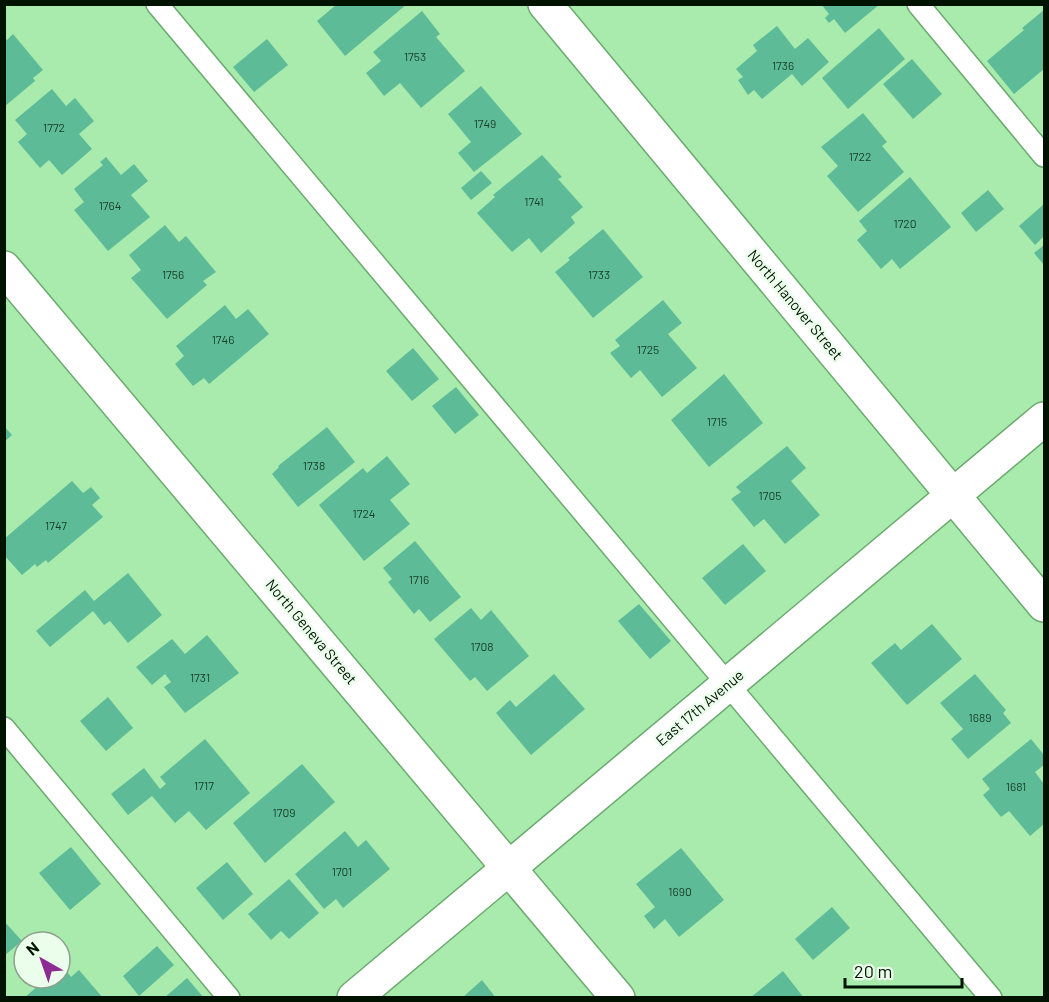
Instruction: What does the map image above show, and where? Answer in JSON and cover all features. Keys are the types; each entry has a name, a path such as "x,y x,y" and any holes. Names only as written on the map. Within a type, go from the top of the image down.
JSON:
{"street":[{"name":"North Hanover Street","path":"545,4 1044,605"},
{"name":"North Geneva Street","path":"4,268 618,998"},
{"name":"East 17th Avenue","path":"354,998 1044,419"}],"lane":[{"path":"157,4 991,998"},
{"path":"918,4 1044,156"},
{"path":"4,728 229,998"}],"building":[{"path":"337,4 407,4 345,56 317,21"},
{"path":"821,4 880,4 845,33 834,19 829,23 825,18 829,14"},
{"path":"1044,10 1044,69 1014,94 987,61"},
{"path":"422,11 440,34 436,37 465,71 421,108 400,83 384,96 366,73 381,61 373,52"},
{"path":"777,26 795,49 808,38 829,62 802,86 792,74 762,99 754,90 748,95 738,80 743,77 736,69 757,51 753,45"},
{"path":"879,28 905,59 848,109 822,78"},
{"path":"13,34 43,70 33,78 35,81 4,107 4,37 7,40"},
{"path":"267,39 288,65 254,92 233,67"},
{"path":"912,59 942,94 913,119 883,84"},
{"path":"481,86 522,134 474,172 458,153 471,142 448,114"},
{"path":"52,89 66,106 75,98 94,121 79,134 92,149 62,175 49,160 40,168 18,142 27,134 15,120"},
{"path":"863,113 887,142 882,146 904,172 858,212 827,176 838,166 821,147"},
{"path":"542,155 562,177 558,179 583,207 571,217 575,223 541,253 529,238 512,252 477,213 495,197 493,195"},
{"path":"106,157 121,175 134,164 148,181 131,195 150,217 108,251 74,210 84,202 74,189 103,165 100,162"},
{"path":"481,171 492,183 471,200 461,188"},
{"path":"910,177 951,227 900,269 892,259 881,269 857,240 867,231 859,221"},
{"path":"988,190 1004,209 976,232 961,213"},
{"path":"1044,204 1044,236 1035,245 1019,226"},
{"path":"165,225 179,242 186,236 216,272 203,281 207,285 167,319 131,278 141,270 129,255"},
{"path":"603,229 643,277 593,318 555,272"},
{"path":"1044,245 1044,265 1034,253"},
{"path":"663,300 682,323 668,334 697,368 662,397 640,370 631,378 610,353 620,346 615,340"},
{"path":"225,305 236,319 248,309 269,334 209,384 204,378 193,386 175,364 184,356 176,346"},
{"path":"413,348 439,379 412,401 386,371"},
{"path":"724,374 763,423 709,467 671,420"},
{"path":"456,387 479,415 455,434 432,406"},
{"path":"4,426 12,435 4,442"},
{"path":"327,427 355,462 298,507 272,474 278,466"},
{"path":"787,446 806,468 791,481 820,515 785,544 764,519 754,527 731,499 741,492 736,487"},
{"path":"387,456 410,484 390,500 410,524 364,561 319,505 363,468 367,473"},
{"path":"72,481 83,493 91,487 100,498 92,505 103,517 48,563 46,560 37,567 35,564 22,575 4,555 4,539"},
{"path":"415,541 461,597 430,622 419,609 414,614 388,582 392,579 383,568"},
{"path":"743,544 766,571 725,605 702,578"},
{"path":"128,573 162,615 128,643 110,621 104,625 93,611 50,647 36,631 85,590 94,601"},
{"path":"639,604 671,641 650,659 618,621"},
{"path":"471,608 481,620 491,610 529,656 487,691 475,677 470,681 434,639"},
{"path":"932,624 962,659 907,705 871,663 895,643 901,650"},
{"path":"207,635 239,673 185,713 164,687 171,682 165,674 152,685 136,667 172,639 185,654"},
{"path":"554,674 585,709 531,755 496,713 510,700 516,707"},
{"path":"975,674 1006,710 1003,713 1011,723 968,759 951,739 963,729 940,703"},
{"path":"108,697 133,728 106,751 80,721"},
{"path":"205,739 250,793 206,830 189,811 175,823 152,796 128,815 111,794 144,768 160,789 166,784 160,777"},
{"path":"1031,739 1044,755 1044,765 1035,772 1044,784 1044,824 1030,836 1009,811 1001,817 983,795 990,789 982,779"},
{"path":"302,764 335,802 265,863 233,823"},
{"path":"345,831 358,847 366,840 390,869 343,908 336,899 324,909 295,874"},
{"path":"71,847 101,884 70,910 39,873"},
{"path":"681,848 724,900 679,937 665,919 654,929 644,916 655,907 636,884"},
{"path":"227,862 253,894 223,920 196,888"},
{"path":"289,879 319,913 289,939 281,931 271,940 248,914"},
{"path":"832,907 850,928 813,960 795,939"},
{"path":"4,921 12,930 12,949 4,956"},
{"path":"157,946 174,965 139,996 123,976"},
{"path":"79,970 103,998 24,998 33,990 72,990 72,976"},
{"path":"783,971 804,998 750,998"},
{"path":"187,978 204,998 164,998"},
{"path":"482,980 496,998 462,998"}]}
